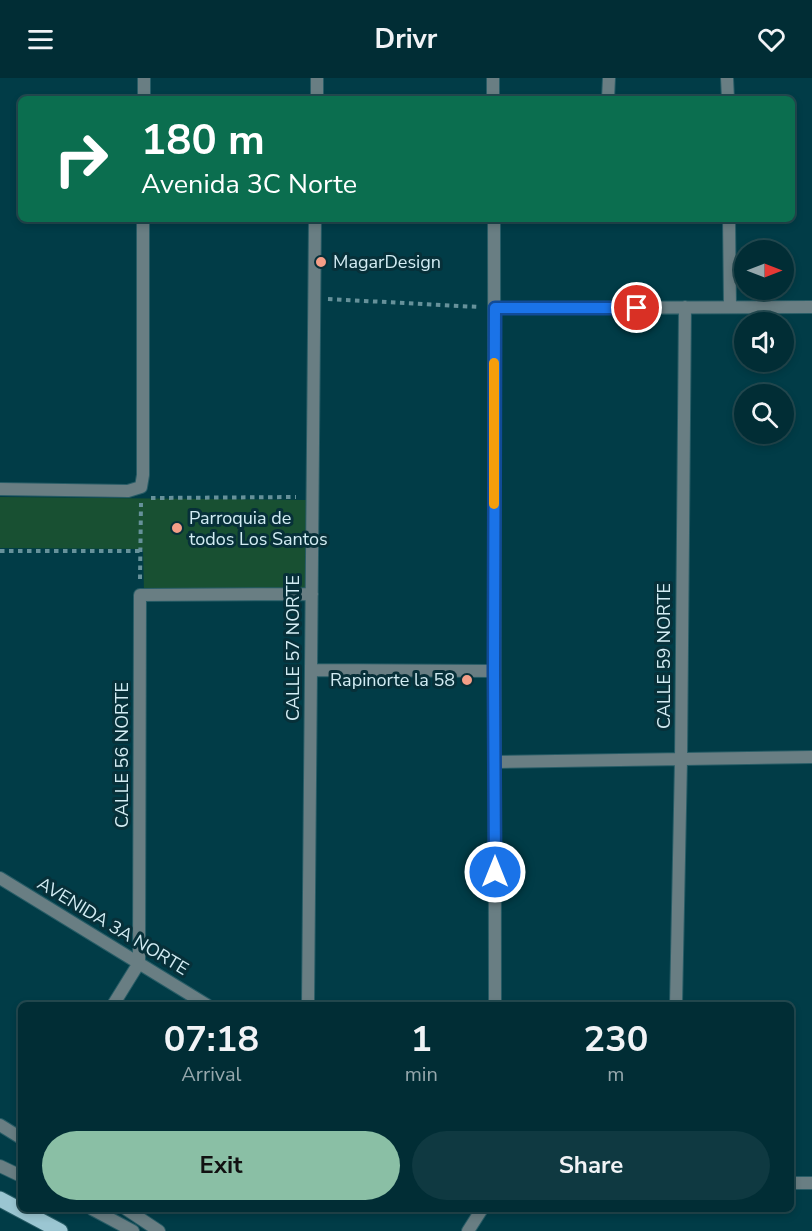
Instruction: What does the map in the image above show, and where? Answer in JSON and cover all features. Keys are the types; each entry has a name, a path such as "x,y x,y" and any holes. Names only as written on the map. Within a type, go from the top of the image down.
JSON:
{"main road":[{"path":"0,1199 18,1209"},
{"path":"24,1212 60,1231"}],"street":[{"path":"144,78 144,96"},
{"path":"317,78 317,96"},
{"path":"493,78 493,96"},
{"path":"608,96 609,78"},
{"path":"727,78 728,96"},
{"path":"0,489 141,492 143,222"},
{"name":"CALLE 57 NORTE","path":"308,1002 315,222"},
{"path":"494,222 495,1002"},
{"path":"729,222 730,307"},
{"name":"CALLE 59 NORTE","path":"676,1002 681,760 684,307"},
{"path":"495,308 812,307"},
{"path":"140,595 312,594"},
{"name":"CALLE 56 NORTE","path":"140,595 140,963"},
{"path":"311,670 494,671"},
{"path":"496,762 812,758"},
{"name":"AVENIDA 3A NORTE","path":"0,878 202,1002"},
{"path":"116,1002 140,963"},
{"path":"0,1125 18,1136"},
{"path":"0,1166 18,1175"},
{"path":"794,1183 812,1183"},
{"path":"98,1212 133,1231"},
{"path":"130,1212 159,1231"},
{"path":"468,1231 480,1212"}],"path":[{"path":"314,298 495,308"},
{"path":"140,595 141,492 312,497"},
{"path":"0,551 140,551"}],"green space":[{"path":"0,497 309,500 308,592 144,592 143,549 0,548"}],"slow traffic":[{"path":"494,363 494,504"}],"place":[{"name":"MagarDesign","path":"321,262"},
{"name":"Parroquia de todos Los Santos","path":"177,528"},
{"name":"Rapinorte la 58","path":"467,680"}],"route":[{"path":"495,872 495,308 637,308"}]}
